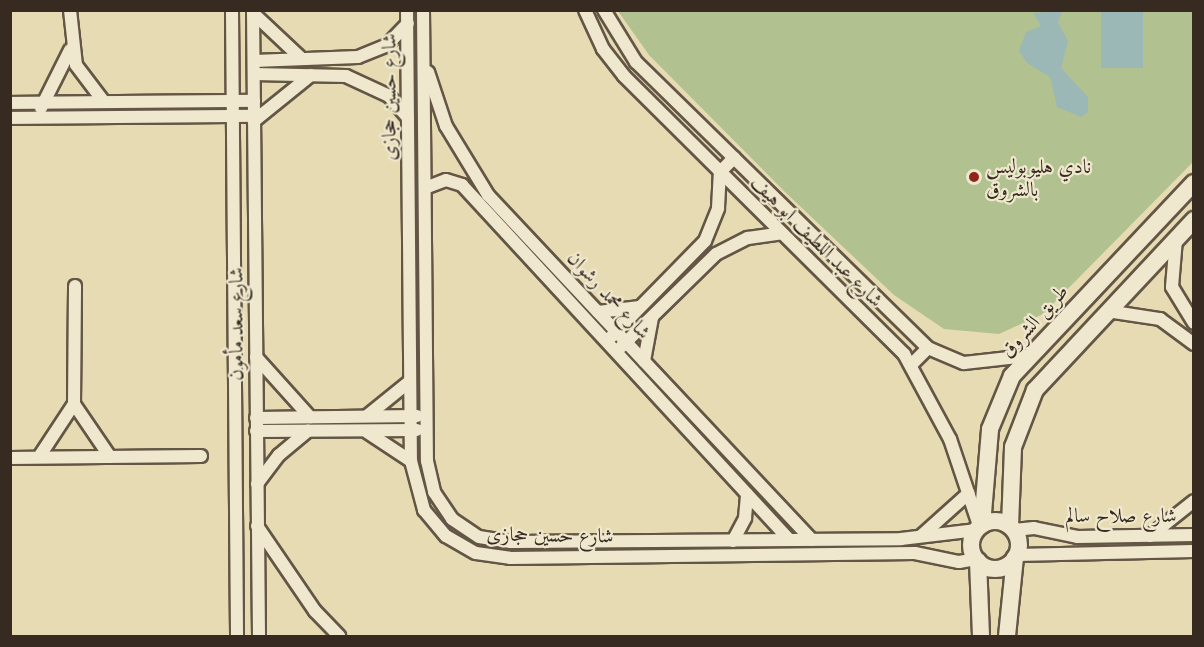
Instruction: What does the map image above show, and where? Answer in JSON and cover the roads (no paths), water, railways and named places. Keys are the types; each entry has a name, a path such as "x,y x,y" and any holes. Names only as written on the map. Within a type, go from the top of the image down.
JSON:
{"street":[{"path":"70,10 70,50 83,79 104,102"},
{"name":"شارع سعد مأمون","path":"232,10 237,636"},
{"name":"شارع عبد اللطيف ابو هيف","path":"585,10 613,63 911,365 942,422 980,527"},
{"name":"شارع عبد اللطيف ابو هيف","path":"604,10 636,62 928,348 964,363 1027,356"},
{"path":"254,61 373,52 407,15 423,11"},
{"name":"شارع حسين حجازى","path":"423,11 427,430 434,492 452,519 479,537 511,542 917,539 980,527"},
{"path":"254,12 302,59"},
{"name":"شارع سعد مأمون","path":"254,12 259,636"},
{"name":"شارع حسين حجازى","path":"407,15 411,461 417,495 434,525 460,546 493,557 915,553 958,562 977,560"},
{"name":"شارع محمد رشوان","path":"424,48 436,101 472,173 616,332 812,540"},
{"path":"42,118 41,103 70,50"},
{"path":"254,101 14,103 14,118 233,116 254,119 313,74"},
{"path":"254,75 313,74 361,81 389,96 408,119"},
{"path":"606,342 705,241 718,208 720,172 734,158"},
{"name":"شارع محمد رشوان","path":"425,188 446,180 462,185 747,494 794,540"},
{"name":"طريق الشروق","path":"980,527 980,503 993,419 1027,356 1194,183"},
{"path":"1177,200 1194,214"},
{"path":"1007,636 1016,556 1012,529 1013,447 1025,408 1047,373 1194,220"},
{"path":"616,352 716,254 748,238 782,233"},
{"path":"1176,238 1172,286 1194,323"},
{"path":"39,458 74,404 75,285"},
{"path":"598,312 641,307"},
{"path":"1107,311 1160,319 1194,345"},
{"path":"644,361 652,316"},
{"path":"911,365 928,348"},
{"path":"256,357 310,417"},
{"path":"366,416 410,381"},
{"path":"74,404 110,457"},
{"path":"256,418 427,416"},
{"path":"363,430 411,461"},
{"path":"256,431 427,430"},
{"path":"256,485 279,455 308,431"},
{"path":"10,458 201,456"},
{"path":"917,539 969,493"},
{"path":"733,541 745,518 747,494"},
{"path":"1150,536 1194,501"},
{"path":"981,636 977,560 971,544 980,527 996,521 1012,529"},
{"path":"257,525 315,611 339,636"},
{"name":"شارع صلاح سالم","path":"1012,529 1150,536 1194,535"},
{"path":"794,540 798,554"},
{"name":"شارع صلاح سالم","path":"1016,556 1030,559 1070,553 1194,551"},
{"path":"977,560 998,568 1016,556"}],"water":[{"path":"1062,11 1058,22 1068,41 1061,68 1088,97 1088,112 1081,117 1057,107 1050,77 1027,63 1019,51 1026,32 1041,26 1033,13"},
{"path":"1101,11 1143,11 1143,68 1101,68"}],"place":[{"name":"نادي هليوبوليس بالشروق","path":"974,177"}]}
